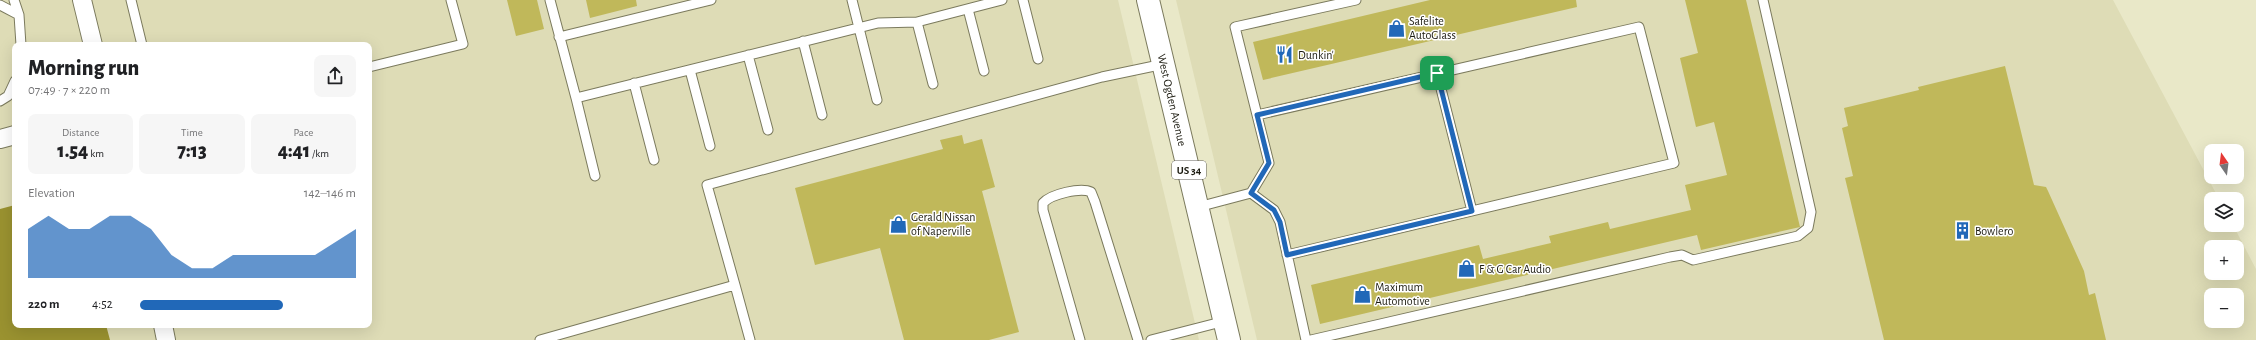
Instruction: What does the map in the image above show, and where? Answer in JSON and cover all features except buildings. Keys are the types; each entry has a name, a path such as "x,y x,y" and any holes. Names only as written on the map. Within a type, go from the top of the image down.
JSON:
{"main road":[{"name":"West Ogden Avenue","path":"1148,0 1227,330"}],"street":[{"path":"82,0 92,42"},
{"path":"0,139 12,136"},
{"path":"164,328 166,340"}],"lane":[{"path":"14,0 19,15 21,42"},
{"path":"131,0 141,42"},
{"path":"372,66 463,44 452,0"},
{"path":"550,0 595,176"},
{"path":"560,37 711,0"},
{"path":"852,0 876,100"},
{"path":"576,98 878,23 917,22 1002,0"},
{"path":"1023,0 1038,59"},
{"path":"1198,207 1251,193 1269,163 1235,27 1356,0"},
{"path":"1311,340 1670,257 1682,255 1693,260 1798,236 1808,228 1811,212 1763,0"},
{"path":"0,5 19,15"},
{"path":"968,9 984,71"},
{"path":"917,22 933,84"},
{"path":"1257,115 1639,27 1674,163 1287,255"},
{"path":"803,41 822,115"},
{"path":"748,55 768,130"},
{"path":"750,340 707,185 1102,77 1164,64"},
{"path":"690,70 710,146"},
{"path":"1437,73 1472,211"},
{"path":"634,83 654,160"},
{"path":"0,101 8,96 12,87"},
{"path":"1080,340 1043,210 1043,202 1047,198 1084,188 1092,192 1138,340"},
{"path":"1251,193 1274,210 1280,222 1306,340"},
{"path":"540,340 735,286"},
{"path":"1151,340 1227,330"}],"shaded area":[{"path":"0,0 1118,0 1199,340 0,340"},
{"path":"1176,0 2113,0 2204,171 2204,184 2211,184 2215,192 2204,192 2204,232 2237,232 2241,240 2204,240 2204,280 2244,280 2244,246 2256,269 2256,340 1257,340"},
{"path":"12,206 12,328 107,328 110,340 0,340 0,209"}],"place":[{"name":"Safelite AutoGlass","path":"1396,28"},
{"name":"Dunkin'","path":"1285,55"},
{"name":"Gerald Nissan of Naperville","path":"898,224"},
{"name":"Bowlero","path":"1962,231"},
{"name":"F & G Car Audio","path":"1466,269"},
{"name":"Maximum Automotive","path":"1362,294"}],"route":[{"path":"1437,73 1472,211 1287,255 1280,222 1274,210 1251,193 1269,163 1257,115 1437,73"}]}
